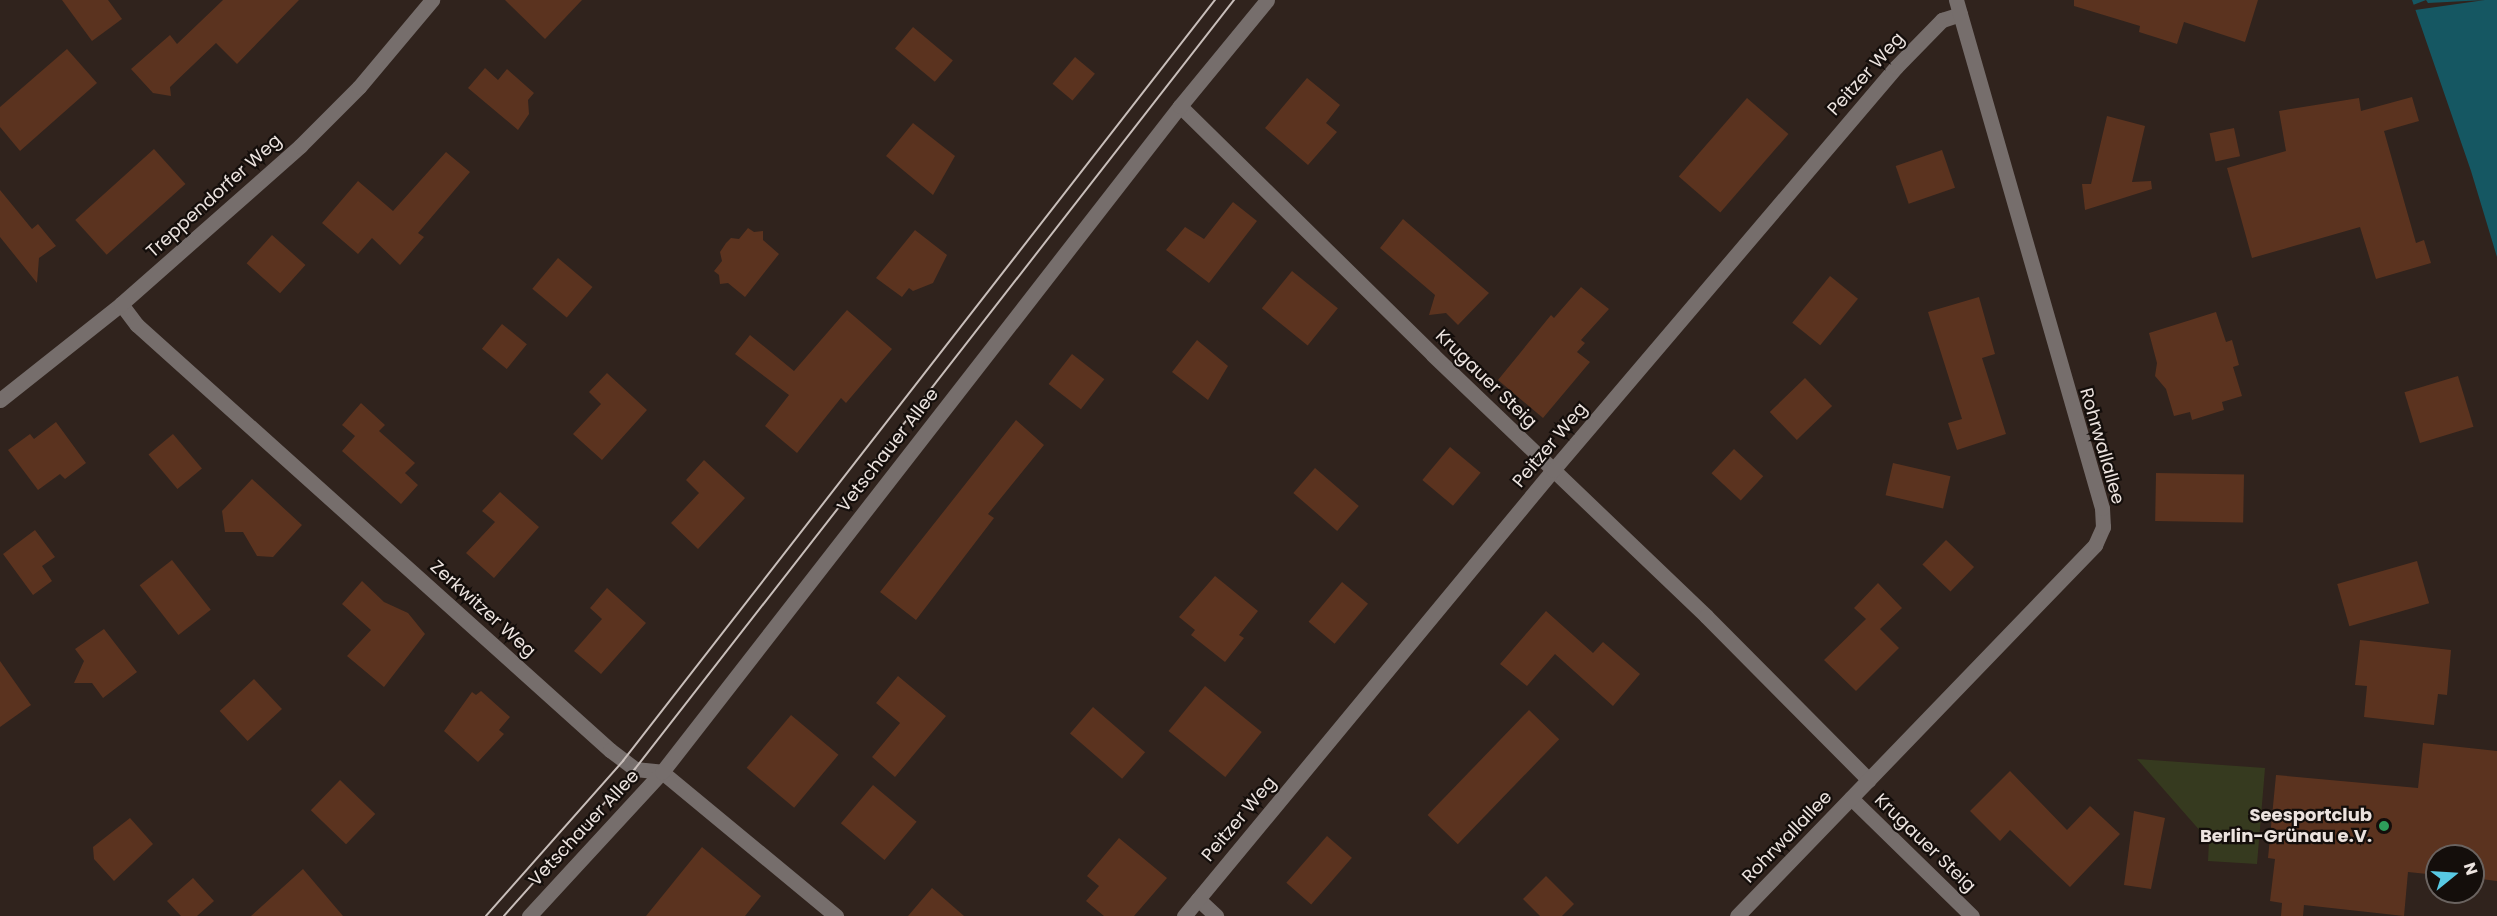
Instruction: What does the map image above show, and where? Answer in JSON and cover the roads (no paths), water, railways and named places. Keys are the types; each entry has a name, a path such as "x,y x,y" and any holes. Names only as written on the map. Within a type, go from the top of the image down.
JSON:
{"street":[{"name":"Treppendorfer Weg","path":"0,400 121,304 300,146 359,87 432,0"},
{"name":"Vetschauer Allee","path":"529,916 662,772 1180,106 1267,0"},
{"name":"Peitzer Weg","path":"1184,916 1553,470 1896,67 1958,7"},
{"name":"Rohrwallallee","path":"1737,916 2095,545 2103,527 2102,508 1958,7"},
{"name":"Krugauer Steig","path":"1180,106 1706,616 1869,780"},
{"name":"Zerkwitzer Weg","path":"121,304 146,333 610,750 635,769 662,772"},
{"path":"662,772 836,916"},
{"name":"Krugauer Steig","path":"1851,798 1972,916"},
{"path":"1198,899 1216,916"}],"water":[{"path":"2412,0 2497,0 2497,257 2471,171"}],"tram line":[{"path":"486,916 623,761 1215,0"},
{"path":"504,916 635,769 1234,0"}],"place":[{"name":"Seesportclub Berlin-Grünau e.V.","path":"2384,826"}]}
